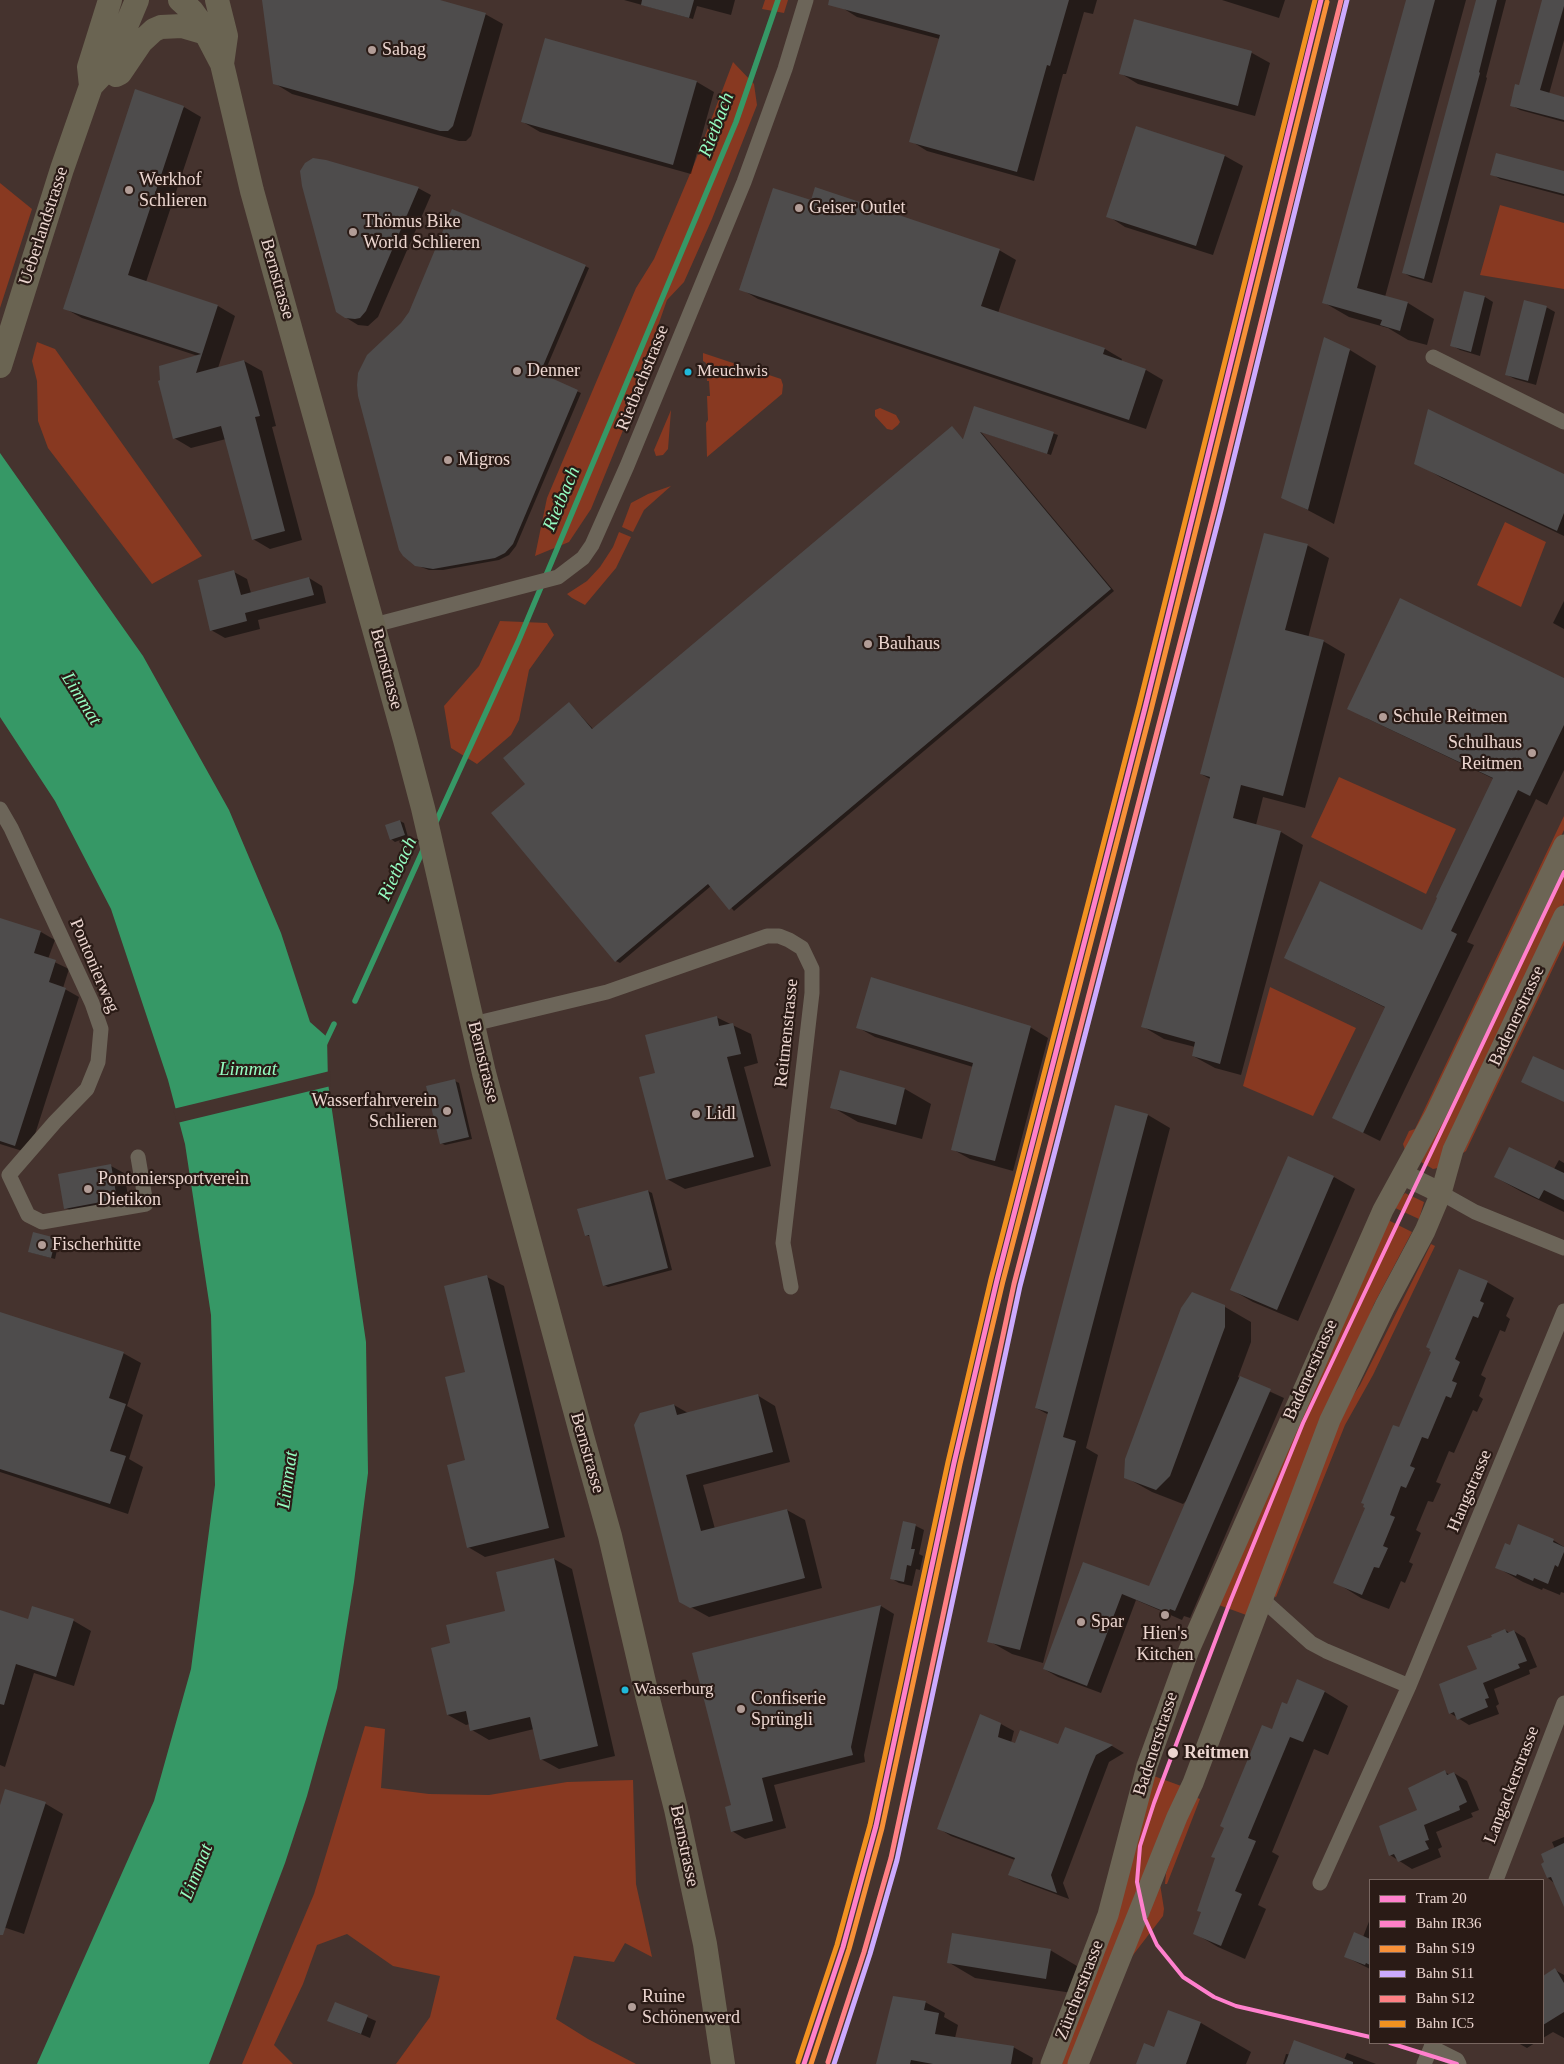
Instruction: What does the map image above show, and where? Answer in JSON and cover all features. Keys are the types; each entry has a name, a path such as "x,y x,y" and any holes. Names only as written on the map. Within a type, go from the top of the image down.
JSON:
{"main road":[{"name":"Ueberlandstrasse","path":"0,366 62,169 91,86 89,67 110,0"},
{"name":"Ueberlandstrasse","path":"91,86 109,68 137,0"},
{"name":"Bernstrasse","path":"180,0 192,11 222,64 252,191 374,625 423,808 484,1073 610,1536 676,1809 705,1944 723,2064"},
{"name":"Bernstrasse","path":"217,0 226,36 222,64"},
{"path":"91,86 120,73 141,42 154,30 161,27 182,26 206,33"},
{"name":"Badenerstrasse","path":"1108,1915 1147,1766 1189,1650 1383,1210 1404,1175 1435,1114 1564,845"},
{"name":"Badenerstrasse","path":"1126,1946 1177,1817 1193,1783 1330,1420 1385,1306 1425,1230 1441,1193 1453,1150 1564,916"},
{"path":"1404,1175 1441,1193"},
{"name":"Zürcherstrasse","path":"1051,2064 1108,1915"},
{"name":"Zürcherstrasse","path":"1078,2064 1126,1946"}],"street":[{"name":"Rietbachstrasse","path":"374,625 558,577 583,558 592,545 627,466 754,156 785,69 806,0"},
{"path":"1433,357 1564,422"},
{"name":"Pontonierweg","path":"0,809 11,828 84,986 101,1029 98,1062 87,1089 55,1122 9,1175 28,1215 42,1222 146,1204 138,1157"},
{"name":"Reitmenstrasse","path":"473,1024 607,992 767,936 779,936 802,948 812,969 812,993 782,1243 791,1287"},
{"path":"1441,1193 1475,1212 1564,1248"},
{"name":"Hangstrasse","path":"1320,1882 1409,1686 1564,1311"},
{"path":"1262,1600 1311,1643 1409,1686"},
{"name":"Langackerstrasse","path":"1496,1879 1564,1704"},
{"path":"1424,2064 1432,2045 1457,2060 1459,2064"}],"shaded area":[{"path":"765,0 788,0 784,13 762,9"},
{"path":"733,62 754,84 757,105 712,219 684,282 667,300 639,380 635,401 591,509 569,542 535,556 547,498 636,288 654,259 695,162"},
{"path":"0,183 32,209 0,308"},
{"path":"1500,205 1564,223 1564,289 1480,275"},
{"path":"37,342 55,349 202,556 152,584 48,448 38,421 37,381 32,361"},
{"path":"703,353 781,379 783,385 782,394 707,457 707,396 710,396"},
{"path":"880,408 896,415 900,422 892,430 887,429 875,416 875,410"},
{"path":"671,410 668,449 663,455 656,456 654,450"},
{"path":"671,486 644,510 633,532 622,527 631,503 648,494"},
{"path":"1505,522 1546,542 1521,607 1477,585"},
{"path":"619,532 631,537 616,568 585,605 572,598 567,594 587,581 600,567 613,547"},
{"path":"500,621 547,623 554,635 529,670 519,720 511,735 477,764 451,748 444,706 479,666"},
{"path":"1339,777 1456,829 1426,894 1311,837"},
{"path":"1564,816 1564,830 1406,1153 1403,1144 1409,1131 1415,1129"},
{"path":"1564,860 1564,903 1438,1168 1433,1169 1421,1162"},
{"path":"1564,933 1564,945 1466,1151 1463,1153"},
{"path":"1270,987 1356,1028 1313,1116 1243,1086"},
{"path":"1405,1193 1424,1202 1419,1219 1393,1207"},
{"path":"1386,1219 1412,1232 1374,1304 1249,1616 1216,1604"},
{"path":"1431,1244 1435,1246 1373,1375 1345,1425 1276,1597 1271,1595 1341,1413 1360,1385"},
{"path":"365,1726 385,1729 381,1788 429,1794 489,1795 567,1782 633,1780 636,1884 652,1957 625,1943 614,1962 574,1956 556,2019 588,2039 636,2064 396,2064 430,2017 440,1976 393,1966 347,1934 317,1945 303,1984 274,2045 293,2064 242,2064 314,1894"},
{"path":"1151,1775 1184,1787 1073,2064 1062,2064"},
{"path":"1195,1797 1200,1799 1167,1884 1165,1884 1166,1873"},
{"path":"1160,1884 1164,1909 1163,1916 1123,1968"}],"water":[{"name":"Limmat","path":"0,453 143,656 229,810 281,933 310,1022 327,1037 328,1083 366,1342 368,1473 354,1582 337,1688 307,1796 285,1863 209,2064 37,2064 154,1801 191,1669 215,1485 211,1315 185,1144 168,1080 111,909 55,801 0,717"}],"pier":[{"path":"330,1071 331,1086 177,1123 173,1109"}],"building":[{"name":"Sabag","path":"262,0 440,0 486,13 453,126 448,131 440,131 273,84"},
{"path":"642,0 694,0 689,18 641,5"},
{"path":"829,0 1069,0 1050,66 1047,65 1017,172 909,142 940,35 828,5"},
{"path":"1406,0 1435,0 1357,288 1408,302 1400,331 1380,325 1382,320 1322,303"},
{"path":"1476,0 1497,0 1480,73 1424,279 1402,273"},
{"path":"1542,0 1564,0 1564,6 1540,90 1564,97 1564,120 1510,106 1515,84 1519,85"},
{"path":"1134,19 1252,51 1238,106 1119,74"},
{"path":"545,38 697,81 673,165 521,122"},
{"name":"Werkhof Schlieren","path":"135,89 184,106 128,275 218,305 196,373 244,360 260,416 255,417 285,531 252,540 221,426 173,439 158,381 160,380 159,366 201,354 63,309"},
{"path":"1136,126 1225,155 1196,246 1106,217"},
{"path":"1496,153 1564,171 1564,194 1490,175"},
{"name":"Thömus Bike World Schlieren","path":"313,158 326,160 419,187 366,311 360,318 345,318 336,312 302,186 300,171 305,163"},
{"path":"815,187 1000,249 981,306 1105,348 1103,354 1146,369 1129,420 739,290 773,188 811,200"},
{"path":"452,209 586,265 540,373 578,390 513,544 505,553 495,558 433,569 415,566 399,550 358,396 357,385 358,373 367,355 401,323 409,312"},
{"path":"1464,291 1485,296 1471,352 1450,346"},
{"path":"1524,300 1547,306 1528,381 1505,375"},
{"path":"1324,337 1350,349 1308,510 1281,498"},
{"name":"Bauhaus","path":"974,406 1054,432 1047,454 980,432 1111,589 729,910 708,884 615,962 491,813 525,784 503,758 569,702 592,729 952,426 963,439"},
{"path":"1428,409 1564,474 1564,513 1557,531 1414,464"},
{"path":"1264,533 1308,544 1285,630 1324,640 1283,796 1241,785 1233,818 1281,831 1220,1064 1192,1056 1195,1042 1141,1027 1210,777 1200,774"},
{"path":"234,570 241,595 309,577 314,595 245,613 247,621 210,631 198,580"},
{"path":"1400,598 1564,678 1564,725 1530,796 1518,790 1451,931 1457,934 1363,1133 1332,1118 1385,1007 1284,958 1320,881 1422,930 1493,778 1347,709"},
{"path":"400,820 405,835 390,840 385,825"},
{"path":"0,918 41,931 34,953 56,960 49,982 66,988 15,1146 0,1141"},
{"path":"871,977 1031,1026 995,1161 951,1150 973,1063 856,1028"},
{"name":"Lidl","path":"717,1016 719,1026 733,1023 741,1054 727,1057 754,1157 666,1180 639,1077 655,1073 645,1035"},
{"path":"1533,1056 1564,1070 1564,1102 1521,1082"},
{"path":"840,1070 905,1088 896,1125 830,1108"},
{"name":"Wasserfahrverein Schlieren","path":"455,1079 469,1137 440,1144 426,1086"},
{"path":"1115,1105 1148,1114 1063,1437 1076,1441 1020,1650 987,1642 1048,1412 1035,1408"},
{"path":"1509,1147 1564,1173 1564,1200 1544,1190 1539,1199 1494,1177"},
{"path":"1288,1156 1334,1176 1277,1310 1230,1290"},
{"name":"Pontoniersportverein Dietikon","path":"111,1164 117,1199 64,1209 58,1174"},
{"path":"648,1190 668,1268 603,1286 589,1235 585,1236 577,1209"},
{"name":"Fischerhütte","path":"33,1232 56,1238 51,1258 28,1252"},
{"path":"1459,1269 1488,1281 1480,1301 1484,1303 1478,1318 1473,1316 1455,1359 1460,1362 1452,1381 1457,1383 1451,1398 1446,1396 1428,1439 1422,1437 1410,1466 1415,1468 1406,1488 1401,1486 1390,1515 1395,1517 1383,1546 1388,1548 1379,1568 1374,1567 1362,1595 1333,1583 1365,1508 1363,1507 1364,1504 1361,1503 1393,1425 1399,1427 1431,1352 1426,1347"},
{"path":"487,1275 549,1528 467,1548 447,1465 465,1460 445,1377 465,1372 444,1286"},
{"path":"1192,1292 1225,1305 1225,1327 1170,1476 1156,1490 1124,1478 1125,1459 1181,1308"},
{"path":"0,1312 124,1352 109,1398 126,1404 110,1451 126,1456 110,1504 0,1469"},
{"path":"1240,1376 1271,1389 1175,1611 1170,1609 1168,1613 1122,1594 1087,1686 1043,1669 1083,1562 1149,1586"},
{"path":"758,1394 773,1452 686,1475 701,1531 787,1509 805,1578 690,1608 679,1602 634,1425 640,1413 674,1404 677,1415"},
{"path":"903,1521 916,1524 911,1549 915,1549 911,1566 907,1565 904,1582 890,1579"},
{"path":"1518,1524 1554,1539 1553,1542 1564,1547 1558,1567 1555,1565 1548,1584 1534,1578 1533,1581 1495,1568 1505,1543 1510,1545"},
{"path":"554,1558 598,1746 540,1760 530,1717 470,1731 466,1711 447,1715 431,1648 450,1643 446,1625 505,1611 496,1572"},
{"path":"881,1605 851,1747 853,1755 762,1778 773,1821 731,1832 725,1807 731,1805 692,1653"},
{"path":"32,1606 74,1619 56,1677 16,1664 4,1705 0,1704 0,1610 28,1619"},
{"path":"1505,1629 1507,1633 1514,1630 1527,1661 1518,1664 1520,1668 1483,1683 1489,1698 1485,1699 1488,1707 1457,1720 1454,1712 1449,1714 1439,1684 1477,1669 1467,1646 1492,1637 1491,1635"},
{"path":"1297,1679 1325,1691 1303,1742 1290,1737 1248,1838 1256,1841 1235,1891 1242,1894 1221,1946 1193,1934 1201,1912 1197,1911 1215,1858 1211,1857 1224,1828 1220,1826 1262,1725 1272,1729 1282,1702 1287,1704"},
{"path":"980,1714 1001,1723 998,1737 1015,1743 1020,1730 1058,1744 1065,1727 1113,1745 1096,1755 1090,1769 1051,1875 1057,1893 1008,1875 1015,1858 937,1829"},
{"path":"1445,1770 1447,1775 1454,1772 1467,1802 1459,1806 1460,1810 1424,1825 1429,1840 1425,1841 1429,1849 1398,1862 1394,1854 1389,1856 1379,1826 1417,1810 1408,1788"},
{"path":"5,1789 46,1802 3,1935 0,1935 0,1805"},
{"path":"1564,1843 1564,1907 1551,1877 1547,1878 1541,1864 1544,1862 1541,1854"},
{"path":"1354,1932 1369,1939 1369,1964 1366,1963 1365,1965 1344,1957"},
{"path":"952,1933 1051,1949 1046,1979 947,1963"},
{"path":"1555,1968 1564,1983 1564,2012 1544,2024 1544,1975"},
{"path":"893,1996 926,2001 924,2010 939,2013 935,2034 1014,2046 1011,2064 933,2064 911,2060 910,2064 876,2064"},
{"path":"335,2002 368,2015 361,2034 327,2021"},
{"path":"1168,2010 1201,2022 1186,2064 1136,2064 1144,2043 1154,2047"},
{"path":"1294,2040 1353,2062 1353,2064 1285,2064"}],"waterway":[{"name":"Rietbach","path":"435,824 518,642 736,122 778,0"},
{"name":"Rietbach","path":"355,1001 424,848"},
{"name":"Rietbach","path":"324,1045 334,1024"}],"tram line":[{"name":"20","path":"1369,2037 1236,2006 1214,1997 1183,1977 1157,1945 1145,1919 1137,1882 1140,1846 1154,1803 1230,1602 1303,1423 1564,872"},
{"name":"20","path":"1393,2044 1457,2064"}],"rail line":[{"name":"IC5","path":"798,2062 837,1945 870,1825 948,1462 991,1279 1139,706 1315,0"},
{"name":"IR36","path":"804,2064 843,1947 876,1826 954,1463 997,1280 1145,708 1321,0"},
{"name":"S12","path":"828,2062 864,1952 891,1858 1014,1284 1215,508 1341,0"},
{"name":"S11","path":"834,2064 870,1954 897,1860 1020,1286 1221,510 1347,0"},
{"name":"S19","path":"811,2064 849,1949 882,1828 960,1464 1003,1281 1151,710 1327,2"}],"place":[{"name":"Sabag","path":"372,50"},
{"name":"Werkhof Schlieren","path":"129,190"},
{"name":"Geiser Outlet","path":"799,208"},
{"name":"Thömus Bike World Schlieren","path":"353,232"},
{"name":"Denner","path":"517,371"},
{"name":"Meuchwis","path":"688,372"},
{"name":"Migros","path":"448,460"},
{"name":"Bauhaus","path":"868,644"},
{"name":"Schule Reitmen","path":"1383,717"},
{"name":"Schulhaus Reitmen","path":"1532,753"},
{"name":"Wasserfahrverein Schlieren","path":"447,1111"},
{"name":"Lidl","path":"696,1114"},
{"name":"Pontoniersportverein Dietikon","path":"88,1189"},
{"name":"Fischerhütte","path":"42,1245"},
{"name":"Hien's Kitchen","path":"1165,1615"},
{"name":"Spar","path":"1081,1622"},
{"name":"Wasserburg","path":"625,1690"},
{"name":"Confiserie Sprüngli","path":"741,1709"},
{"name":"Reitmen","path":"1173,1753"},
{"name":"Ruine Schönenwerd","path":"632,2007"}]}
